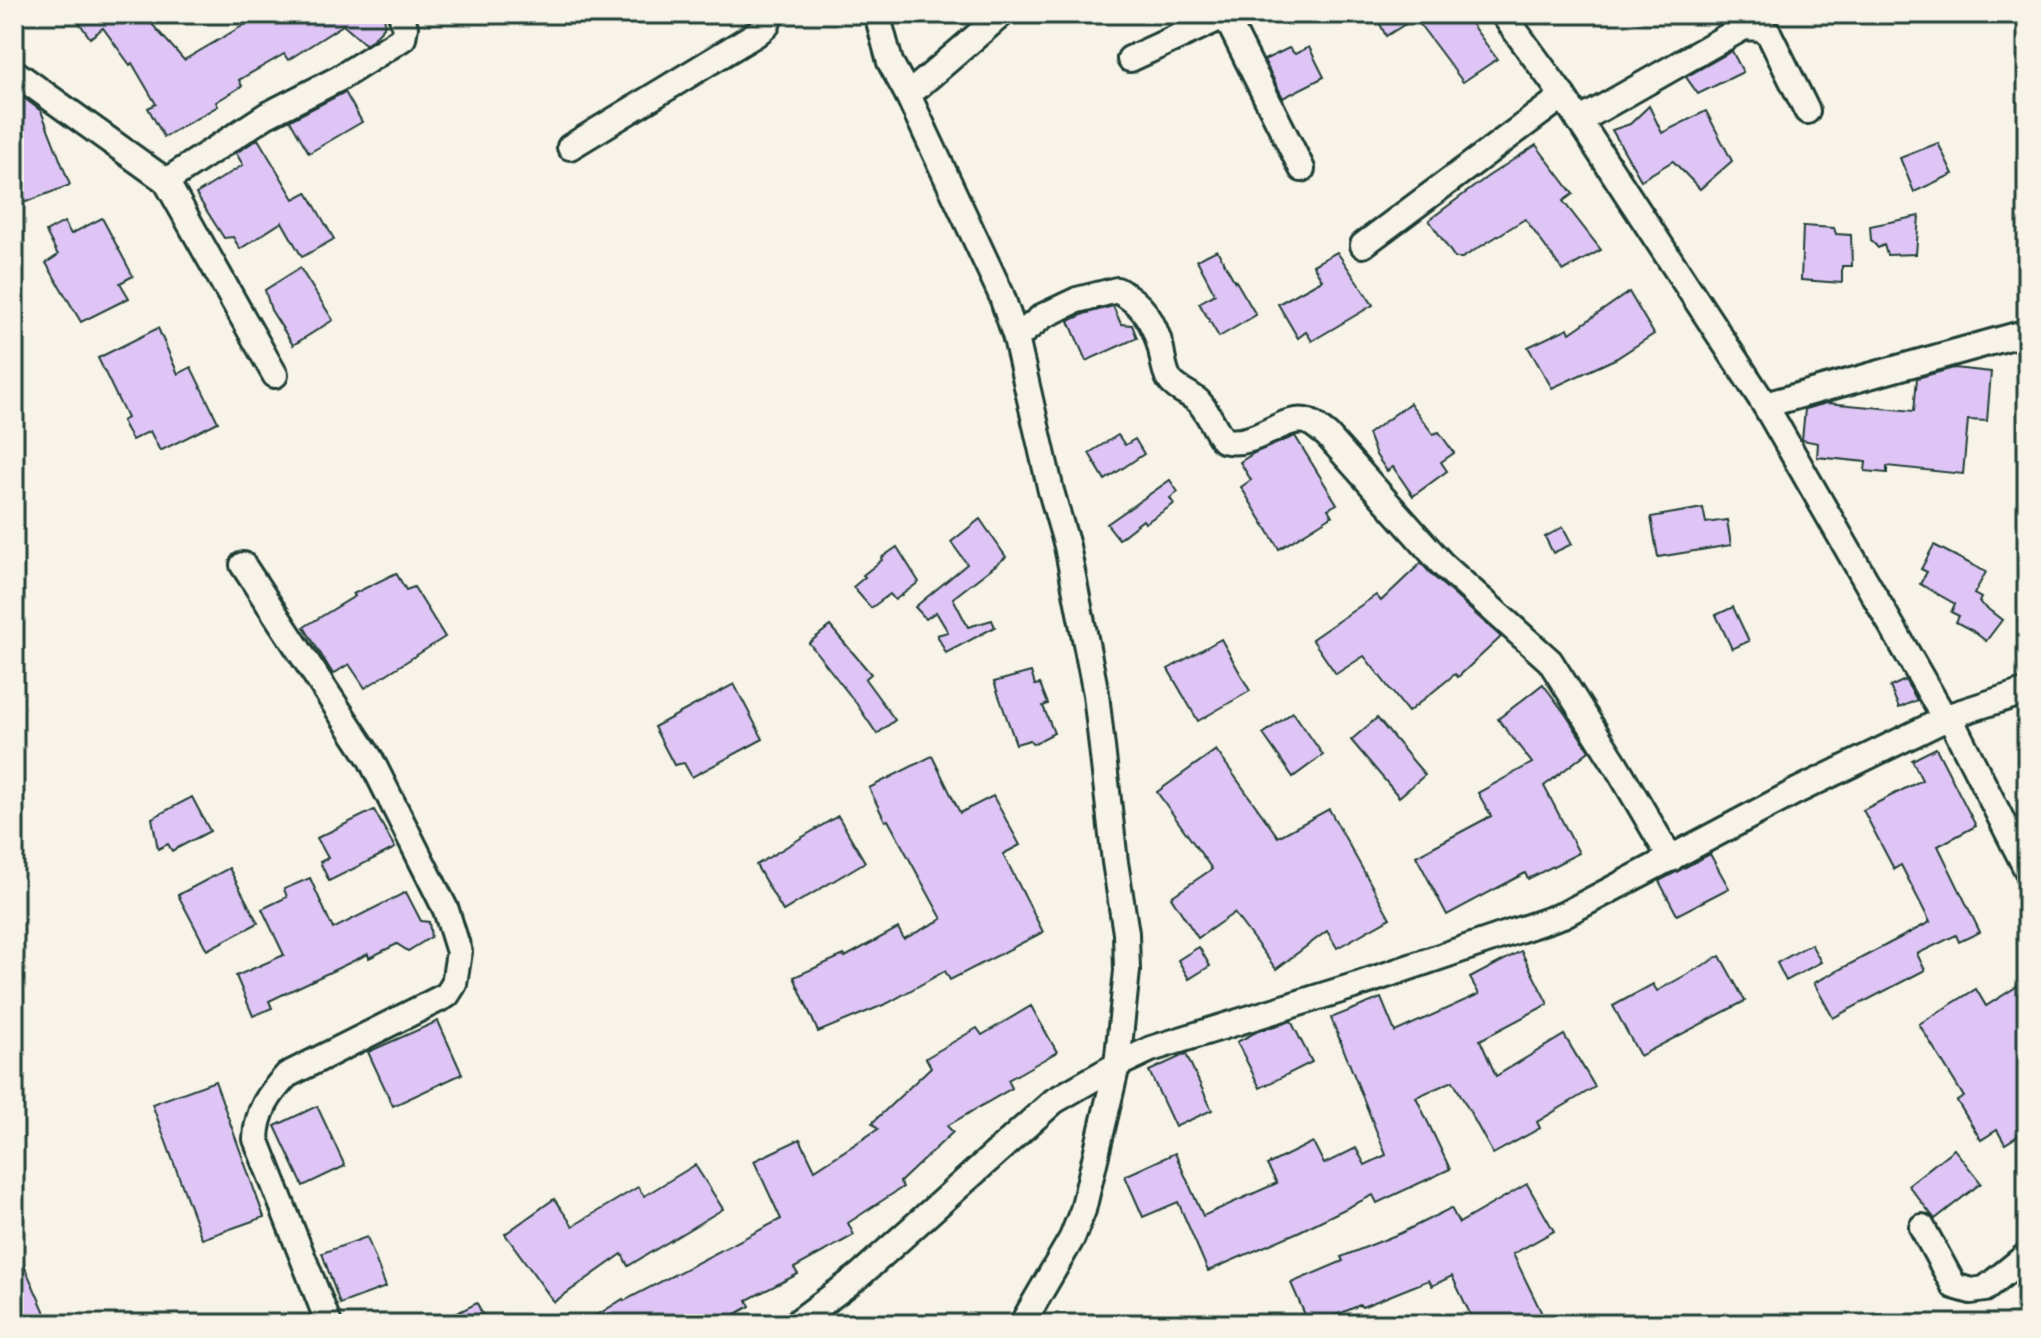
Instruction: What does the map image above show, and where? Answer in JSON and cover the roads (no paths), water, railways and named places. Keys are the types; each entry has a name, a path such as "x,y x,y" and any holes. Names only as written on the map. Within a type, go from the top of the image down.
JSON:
{"street":[{"path":"166,181 267,115 338,79 403,38 405,27 401,14"},
{"path":"570,147 756,34 767,25 770,14"},
{"path":"877,14 890,62 1001,294 1016,338 1051,491 1067,546 1096,694 1126,933 1127,971 1117,1065 1083,1210 1072,1238 1022,1324"},
{"path":"908,95 1002,14"},
{"path":"1130,59 1227,14 1302,169"},
{"path":"1503,14 1563,96 1765,405 1947,718 2027,870"},
{"path":"1579,121 1744,27 1760,28 1769,34 1807,111"},
{"path":"14,72 166,181 275,375"},
{"path":"1363,245 1563,96"},
{"path":"1016,338 1043,316 1077,300 1117,290 1132,298 1147,314 1170,379 1175,387 1193,396 1203,406 1223,440 1243,441 1296,420 1308,421 1327,435 1442,564 1550,661 1671,859"},
{"path":"1765,405 2024,333"},
{"path":"243,565 370,758 446,910 459,952 454,984 447,995 287,1075 270,1092 262,1107 256,1139 329,1324"},
{"path":"795,1324 860,1275 1054,1101 1117,1065 1151,1049 1357,985 1563,915 1797,791 1947,718 2027,691"},
{"path":"1922,1227 1954,1286 1971,1291 1985,1289 2027,1255"}]}
